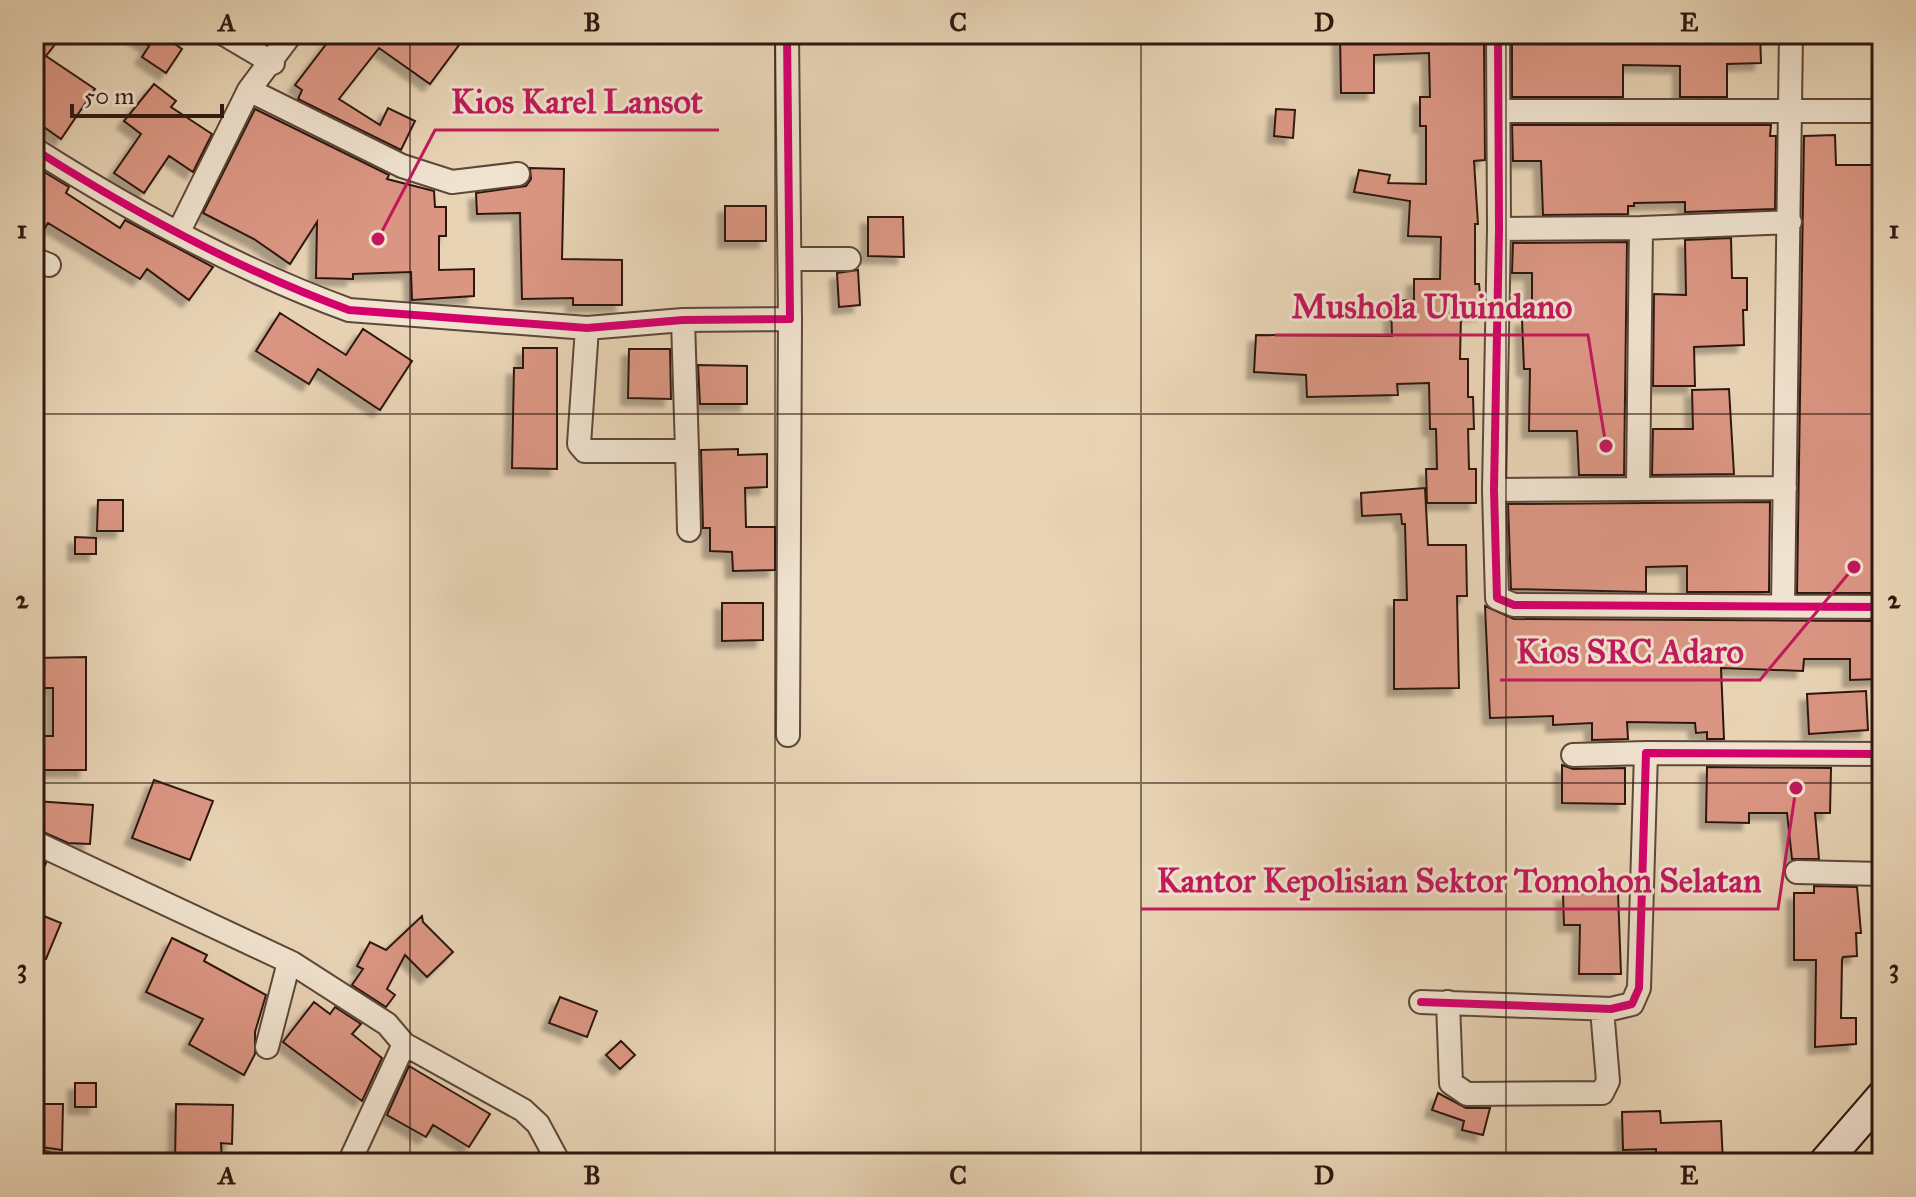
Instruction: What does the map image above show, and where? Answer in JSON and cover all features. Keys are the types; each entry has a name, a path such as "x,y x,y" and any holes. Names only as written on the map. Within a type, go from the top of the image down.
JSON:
{"street":[{"path":"224,34 273,63"},
{"path":"178,233 249,90 273,63 291,34"},
{"path":"787,34 790,259 788,735"},
{"path":"1498,34 1499,229 1494,581 1500,602 1514,605 1882,607"},
{"path":"1783,606 1791,34"},
{"path":"249,90 402,166 452,182 518,174"},
{"path":"1499,111 1882,111"},
{"path":"34,149 178,233 314,298 349,310 587,328 683,320 790,319"},
{"path":"1499,229 1641,228 1790,222"},
{"path":"1638,487 1641,228"},
{"path":"790,259 849,259"},
{"path":"683,320 689,530"},
{"path":"587,328 577,432 581,448 687,451"},
{"path":"1494,490 1785,488"},
{"path":"1421,1002 1602,1009 1623,1008 1632,1004 1639,988 1646,753"},
{"path":"1573,755 1882,754"},
{"path":"34,842 289,962 387,1024 404,1044 523,1110 538,1124 559,1163"},
{"path":"1797,872 1882,874"},
{"path":"267,1047 289,962"},
{"path":"1448,1002 1451,1083 1467,1094 1602,1093 1608,1081 1602,1009"},
{"path":"349,1163 404,1044"},
{"path":"1824,1163 1882,1096"},
{"path":"34,1160 45,1163"}],"building":[{"path":"34,34 63,34 46,56 95,89 61,139 34,120"},
{"path":"131,34 160,34 182,49 166,73 142,57 149,46"},
{"path":"334,34 451,34 462,41 430,84 379,48 339,99 380,125 388,108 415,121 401,150 298,99 302,90 295,85"},
{"path":"1340,34 1479,34 1479,43 1484,43 1485,160 1474,161 1478,224 1475,224 1475,284 1479,284 1482,313 1461,315 1460,359 1468,359 1468,397 1473,397 1474,429 1468,429 1469,469 1476,469 1476,503 1427,503 1426,469 1437,469 1436,429 1430,429 1429,383 1397,384 1398,395 1307,397 1306,375 1254,372 1256,335 1392,336 1391,301 1414,300 1414,279 1440,279 1441,237 1408,236 1410,201 1354,192 1359,170 1390,175 1388,183 1426,184 1426,126 1420,126 1420,97 1430,97 1429,53 1374,55 1374,93 1341,93"},
{"path":"1518,34 1760,34 1761,63 1727,64 1727,97 1680,97 1680,66 1623,65 1623,97 1512,97 1512,42 1518,42"},
{"path":"154,84 176,101 171,107 212,134 193,172 169,156 144,193 114,173 141,134 124,121"},
{"path":"255,109 389,175 387,179 434,191 435,207 446,207 446,236 439,236 439,270 474,269 474,296 412,300 411,272 353,274 353,279 316,278 317,222 290,264 254,239 203,213"},
{"path":"1276,109 1295,110 1293,138 1274,136"},
{"path":"1512,125 1771,125 1770,136 1776,136 1775,209 1685,212 1685,202 1634,203 1634,206 1628,206 1628,214 1543,215 1541,161 1513,161"},
{"path":"1835,135 1836,165 1880,165 1882,468 1876,468 1876,511 1882,511 1882,546 1874,546 1876,593 1797,593 1804,136"},
{"path":"34,166 69,187 66,193 120,228 125,220 213,267 189,300 147,269 140,279 48,223 34,245"},
{"path":"530,168 564,169 562,259 622,260 622,305 573,305 573,298 522,299 520,213 477,214 476,193 526,186 531,179"},
{"path":"725,206 766,206 766,241 725,241"},
{"path":"868,217 903,217 904,257 868,256"},
{"path":"1731,238 1732,278 1747,278 1747,310 1743,310 1744,345 1694,347 1695,386 1653,386 1654,294 1686,295 1685,240"},
{"path":"1627,242 1624,475 1579,475 1577,431 1529,431 1530,369 1524,369 1522,319 1532,319 1532,273 1512,273 1513,243"},
{"path":"858,270 860,305 839,307 837,273"},
{"path":"280,313 346,355 363,329 412,361 380,410 318,369 309,384 256,351"},
{"path":"523,348 557,348 557,469 512,468 514,368 523,368"},
{"path":"629,349 670,349 671,399 628,398"},
{"path":"698,365 747,366 747,404 700,404"},
{"path":"1729,389 1734,474 1652,475 1653,429 1693,429 1692,390"},
{"path":"738,449 738,455 767,454 767,487 745,488 746,527 775,527 775,570 733,571 732,552 710,551 710,528 703,528 701,450"},
{"path":"1425,488 1428,545 1466,545 1467,596 1457,596 1459,688 1394,689 1394,600 1407,600 1405,524 1402,524 1401,514 1362,516 1361,493"},
{"path":"98,500 123,500 123,531 97,531"},
{"path":"1770,502 1769,592 1687,592 1687,566 1646,567 1646,592 1511,589 1508,504"},
{"path":"75,537 96,538 96,554 75,554"},
{"path":"722,603 763,603 763,640 722,641"},
{"path":"1485,606 1514,619 1876,621 1879,679 1850,680 1850,659 1804,659 1803,671 1721,668 1724,739 1707,739 1707,732 1696,733 1695,723 1627,722 1628,739 1592,740 1592,723 1553,725 1553,716 1490,718"},
{"path":"86,657 86,770 34,770 34,736 53,736 53,688 34,688 34,658"},
{"path":"1866,691 1868,730 1809,734 1807,694"},
{"path":"1562,765 1573,769 1625,768 1625,804 1562,803"},
{"path":"1707,767 1831,768 1830,813 1815,813 1819,859 1792,859 1787,813 1749,813 1749,823 1706,822"},
{"path":"154,780 213,801 190,860 132,838"},
{"path":"34,801 93,805 90,844 68,843 34,828"},
{"path":"34,857 46,863 34,889"},
{"path":"1814,886 1857,887 1861,933 1856,933 1857,956 1843,957 1842,960 1841,1018 1856,1018 1856,1044 1815,1047 1816,960 1794,960 1794,893 1814,893"},
{"path":"1618,892 1621,974 1579,974 1580,925 1564,925 1563,894"},
{"path":"34,912 61,923 46,959 34,954"},
{"path":"422,916 423,922 453,952 427,977 405,955 387,989 395,995 386,1007 352,985 363,969 357,966 370,942 386,950"},
{"path":"172,938 207,955 204,961 266,995 255,1032 255,1054 244,1075 189,1044 203,1019 146,992"},
{"path":"560,997 597,1011 587,1037 549,1023"},
{"path":"314,1002 330,1014 335,1007 361,1024 352,1034 382,1058 362,1101 283,1042"},
{"path":"621,1041 635,1055 620,1069 606,1055"},
{"path":"409,1066 490,1114 469,1147 433,1125 426,1137 387,1115"},
{"path":"75,1083 96,1083 96,1107 75,1107"},
{"path":"1438,1093 1466,1108 1490,1108 1483,1135 1462,1130 1464,1121 1432,1110"},
{"path":"34,1104 63,1104 62,1150 34,1146"},
{"path":"176,1104 233,1105 232,1144 221,1143 222,1163 175,1163"},
{"path":"1660,1111 1661,1123 1721,1121 1723,1163 1656,1163 1656,1149 1623,1150 1622,1112"}],"cycle path":[{"path":"34,149 187,238 267,277 349,310 587,328 683,320 790,319 787,34"},
{"path":"1498,34 1499,229 1494,490 1497,598 1514,605 1882,607"},
{"path":"1421,1002 1611,1009 1632,1004 1639,988 1646,753 1882,754"}],"place":[{"name":"Kios Karel Lansot","path":"378,239"},
{"name":"Mushola Uluindano","path":"1606,446"},
{"name":"Kios SRC Adaro","path":"1854,567"},
{"name":"Kantor Kepolisian Sektor Tomohon Selatan","path":"1796,788"}]}
